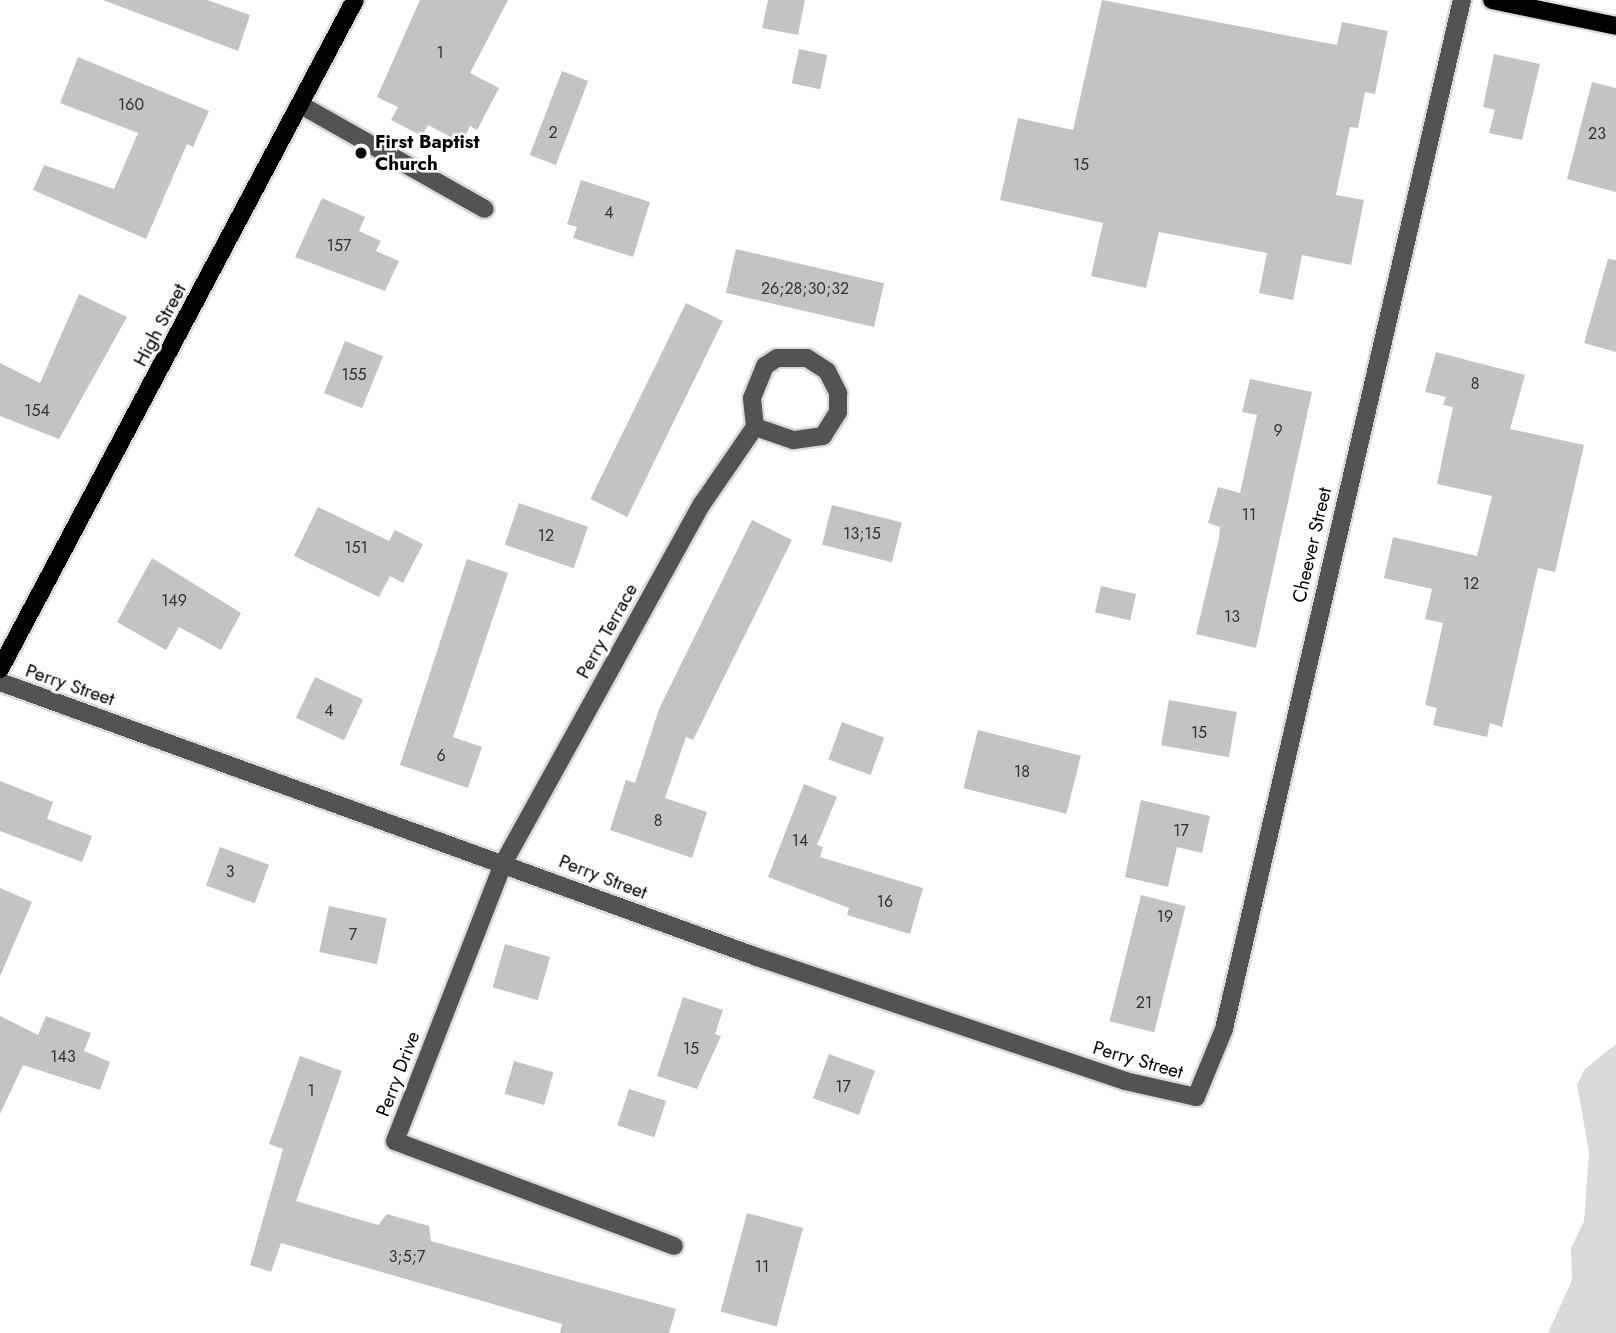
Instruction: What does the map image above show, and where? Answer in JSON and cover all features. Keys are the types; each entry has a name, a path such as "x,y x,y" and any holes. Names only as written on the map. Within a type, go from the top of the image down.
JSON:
{"main road":[{"name":"High Street","path":"0,669 355,0"},
{"path":"1495,0 1616,26"}],"street":[{"name":"Cheever Street","path":"1196,1097 1224,1029 1462,0"},
{"path":"301,105 485,209"},
{"path":"789,356 827,371 838,393 838,412 823,436 793,440 755,427 752,398 765,366 789,356"},
{"name":"Perry Terrace","path":"504,862 702,504 755,427"},
{"name":"Perry Street","path":"0,682 504,862 757,957 1125,1081 1196,1097"},
{"name":"Perry Drive","path":"504,862 395,1142 674,1246"}],"shaded area":[{"path":"1616,1044 1616,1333 1548,1333 1572,1280 1571,1248 1584,1221 1589,1152 1577,1085 1584,1070"}],"building":[{"path":"103,0 207,0 250,15 238,51"},
{"path":"420,0 508,0 470,73 499,88 477,130 470,126 462,143 428,125 422,136 391,120 398,107 377,97"},
{"path":"768,0 805,0 798,35 762,28"},
{"path":"1102,0 1337,45 1342,22 1388,31 1375,94 1365,92 1358,128 1350,127 1336,195 1364,200 1351,265 1302,255 1293,300 1259,293 1267,253 1159,232 1146,288 1091,276 1103,223 1000,200 1018,118 1073,130"},
{"path":"799,49 827,55 820,89 792,83"},
{"path":"1494,54 1540,64 1522,140 1489,133 1495,110 1483,107"},
{"path":"78,57 209,111 193,147 187,144 146,239 33,190 44,165 114,189 138,133 60,103"},
{"path":"562,71 588,81 556,165 530,155"},
{"path":"1592,82 1616,88 1616,192 1567,179"},
{"path":"581,180 650,202 633,257 573,238 577,227 567,224"},
{"path":"322,198 365,217 359,231 381,241 376,251 399,261 385,291 295,257"},
{"path":"736,249 884,283 874,327 726,293"},
{"path":"1608,259 1616,260 1616,352 1584,343"},
{"path":"79,294 127,317 59,439 0,416 0,363 40,383"},
{"path":"686,303 723,321 627,517 590,499"},
{"path":"345,341 383,356 362,408 324,393"},
{"path":"1436,352 1525,375 1510,429 1584,445 1555,572 1538,568 1502,727 1490,723 1487,737 1433,725 1437,708 1425,705 1443,623 1425,619 1432,589 1384,578 1393,537 1477,556 1492,496 1437,484 1453,407 1443,405 1446,397 1425,392"},
{"path":"1250,379 1312,392 1256,648 1196,634 1219,538 1220,527 1208,523 1218,487 1240,493 1257,415 1242,412"},
{"path":"519,503 588,527 574,568 505,545"},
{"path":"832,505 902,522 892,562 822,545"},
{"path":"318,507 389,541 395,530 423,544 403,583 390,576 379,597 294,556"},
{"path":"752,520 792,540 693,740 686,737 665,798 707,812 692,858 610,830 626,780 635,783 659,709"},
{"path":"152,558 241,613 221,650 179,627 166,650 117,622"},
{"path":"467,559 508,573 453,737 482,747 468,788 400,765"},
{"path":"1101,586 1136,594 1130,620 1095,612"},
{"path":"315,677 363,699 344,740 296,718"},
{"path":"1169,700 1237,712 1229,757 1161,745"},
{"path":"842,722 884,737 871,775 828,760"},
{"path":"978,730 1081,756 1066,814 963,788"},
{"path":"0,781 53,802 47,819 92,836 82,862 0,831"},
{"path":"804,784 837,797 817,845 823,847 820,857 923,888 910,934 847,915 849,908 768,877"},
{"path":"1141,800 1210,816 1202,853 1177,847 1168,887 1125,877"},
{"path":"220,847 269,865 255,903 206,886"},
{"path":"0,888 32,902 0,976"},
{"path":"1141,895 1186,906 1154,1032 1110,1021"},
{"path":"329,906 387,918 377,964 319,952"},
{"path":"505,944 550,957 538,1000 493,987"},
{"path":"683,997 723,1010 715,1034 721,1036 697,1089 657,1076"},
{"path":"0,1016 38,1035 46,1016 91,1033 84,1051 110,1062 100,1090 23,1065 0,1114"},
{"path":"829,1054 875,1071 859,1115 813,1098"},
{"path":"300,1056 342,1071 296,1201 378,1225 387,1214 429,1226 431,1241 676,1309 669,1333 560,1333 562,1324 281,1243 271,1272 250,1265 283,1149 269,1144"},
{"path":"514,1061 553,1072 544,1105 505,1094"},
{"path":"629,1089 666,1101 654,1137 617,1125"},
{"path":"747,1213 803,1228 777,1327 721,1312"}],"place":[{"name":"First Baptist Church","path":"361,153"}]}
